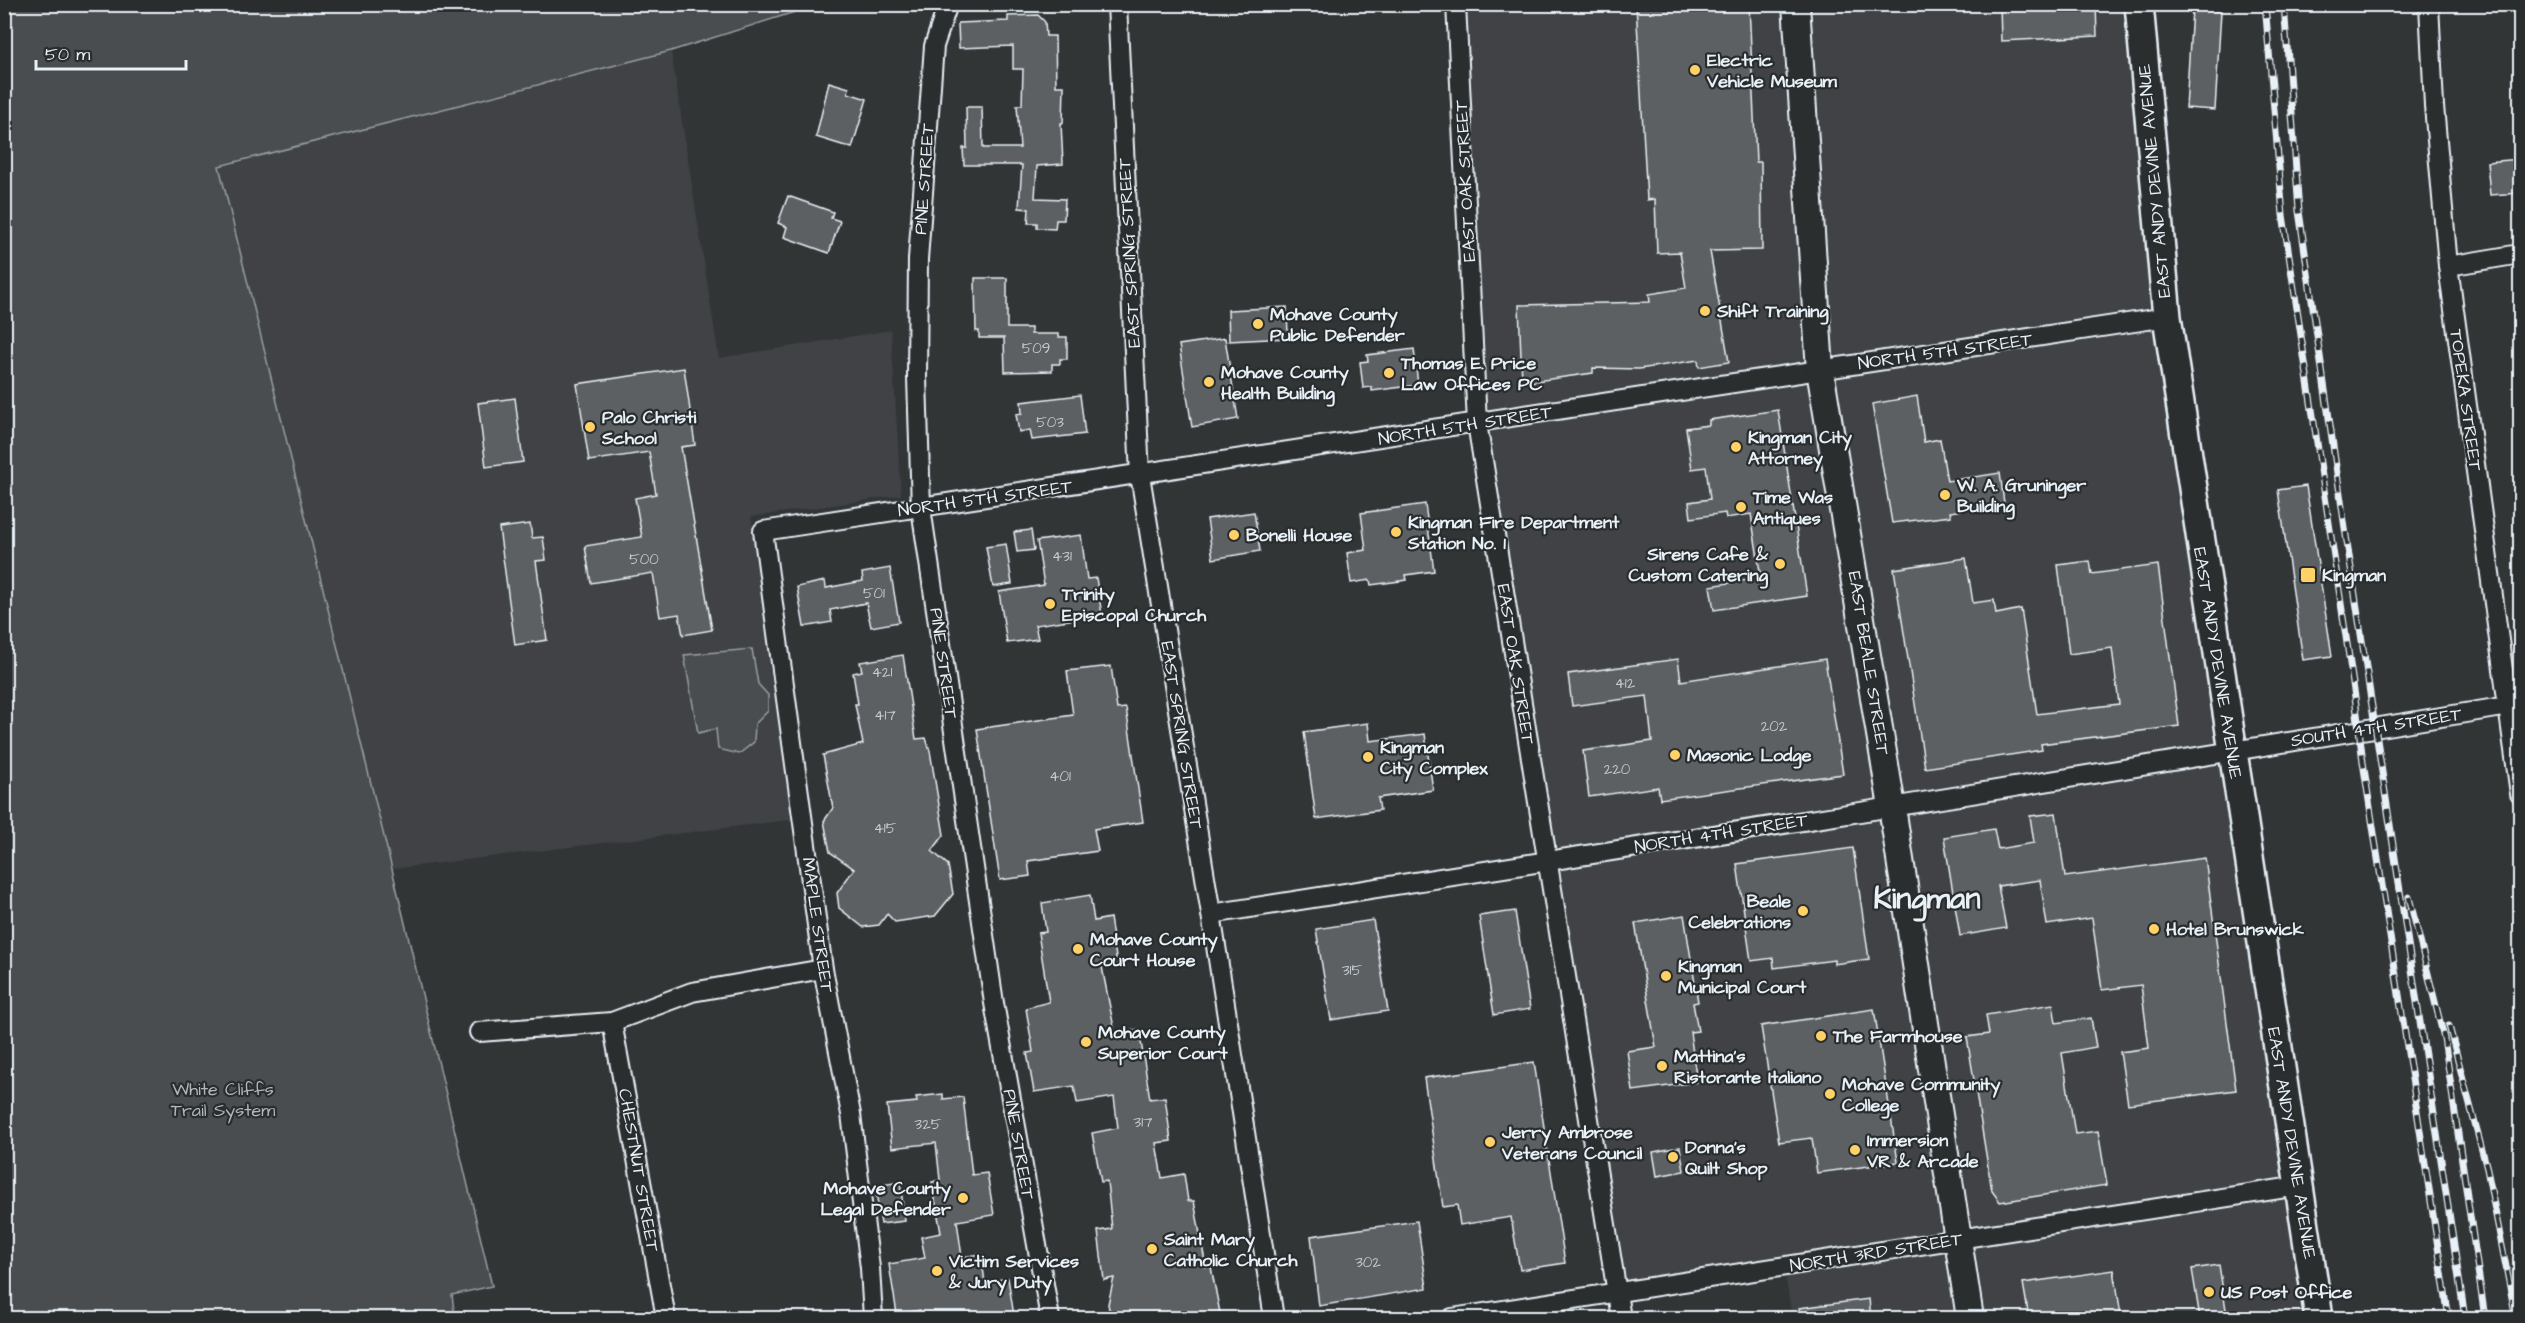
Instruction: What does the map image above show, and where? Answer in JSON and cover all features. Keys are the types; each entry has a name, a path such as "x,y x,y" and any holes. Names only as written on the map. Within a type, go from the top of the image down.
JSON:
{"main road":[{"name":"EAST BEALE STREET","path":"1796,4 1820,369 1892,807 1970,1318"},
{"name":"EAST ANDY DEVINE AVENUE","path":"2139,4 2167,317 2231,751 2319,1318"}],"street":[{"name":"PINE STREET","path":"948,4 934,46 918,259 921,508 994,1003 1050,1318"},
{"name":"EAST SPRING STREET","path":"1117,4 1140,475 1274,1318"},
{"name":"EAST OAK STREET","path":"1456,4 1477,423 1621,1318"},
{"name":"TOPEKA STREET","path":"2429,4 2434,105 2448,266 2514,705 2520,794"},
{"path":"2448,266 2520,254"},
{"name":"NORTH 5TH STREET","path":"763,531 2167,317"},
{"name":"MAPLE STREET","path":"763,531 823,969 851,1114 870,1268 873,1318"},
{"name":"SOUTH 4TH STREET","path":"2231,751 2514,705"},
{"name":"NORTH 4TH STREET","path":"1211,914 1892,807 2231,751"},
{"path":"479,1032 612,1022 692,992 823,969"},
{"name":"CHESTNUT STREET","path":"612,1022 666,1318"},
{"name":"NORTH 3RD STREET","path":"1452,1318 2299,1186"}],"shaded area":[{"path":"1456,5 2139,5 2139,22 2319,1318 1792,1318 1784,1267 1617,1293 1477,423"},
{"name":"Palo Christi School","path":"671,51 719,358 891,330 901,495 751,517 797,819 392,869 219,165"}],"green space":[{"name":"White Cliffs Trail System","path":"5,4 817,5 671,51 219,166 492,1286 452,1295 455,1318 5,1318"},
{"path":"752,649 758,684 768,695 768,711 755,724 754,742 739,754 718,749 716,729 698,733 684,655"}],"building":[{"path":"1636,4 1749,4 1756,162 1761,162 1762,250 1710,251 1729,362 1699,367 1698,360 1639,369 1593,368 1593,373 1522,383 1519,305 1650,302 1649,294 1686,288 1680,252 1657,253 1655,199 1647,200"},
{"path":"2000,4 2096,4 2097,36 2001,41"},
{"path":"2192,9 2221,11 2215,110 2186,108"},
{"path":"1038,15 1045,22 1046,36 1055,36 1056,86 1064,86 1063,123 1061,123 1063,164 1037,166 1035,198 1065,199 1064,220 1056,220 1055,229 1037,228 1037,223 1028,223 1029,209 1019,208 1022,165 964,165 963,148 967,148 966,107 982,107 983,148 1020,148 1017,105 1022,105 1023,69 1013,69 1013,46 959,48 958,23 1008,21 1008,16"},
{"path":"829,82 849,88 848,93 867,99 852,148 816,137"},
{"path":"2520,159 2520,193 2490,195 2487,162"},
{"path":"788,196 833,212 831,218 840,221 829,253 784,237 787,227 778,223"},
{"path":"975,278 1007,278 1007,328 1031,328 1031,334 1059,334 1059,337 1067,337 1067,359 1060,359 1060,364 1052,364 1052,371 1005,372 1004,338 979,338 979,331 976,331"},
{"name":"Mohave County Public Defender","path":"1287,307 1288,338 1229,341 1228,310"},
{"name":"Mohave County Health Building","path":"1225,338 1238,419 1192,427 1179,345"},
{"name":"Thomas E. Price Law Offices PC","path":"1414,349 1418,385 1372,391 1372,387 1363,388 1360,362 1368,361 1367,355"},
{"path":"684,368 695,445 681,447 712,630 683,635 679,614 660,617 653,573 591,583 585,546 642,537 635,498 656,494 649,452 589,461 577,384"},
{"path":"1080,395 1085,434 1032,440 1030,430 1019,432 1016,414 1022,413 1021,402"},
{"path":"1917,396 1924,442 1940,439 1947,481 2000,473 2004,503 1950,512 1951,516 1892,523 1872,404"},
{"path":"515,398 523,462 486,467 478,403"},
{"path":"1778,410 1807,596 1714,610 1710,586 1761,578 1751,514 1726,518 1725,513 1691,518 1689,502 1710,499 1706,467 1692,469 1686,428 1709,425 1709,420"},
{"path":"2306,486 2332,656 2303,660 2278,490"},
{"name":"Kingman Fire Department Station No. 1","path":"1425,504 1434,571 1406,575 1407,580 1371,585 1370,580 1351,583 1347,553 1366,550 1361,513"},
{"name":"Bonelli House","path":"1254,512 1260,551 1213,559 1207,519"},
{"path":"530,524 532,538 543,537 546,560 536,561 547,640 515,645 499,528"},
{"path":"1031,530 1034,550 1017,552 1014,532"},
{"name":"Trinity Episcopal Church","path":"1081,535 1087,579 1096,578 1102,615 1035,625 1038,639 1007,643 999,592 1044,585 1037,541"},
{"path":"1006,544 1012,584 993,587 986,547"},
{"path":"1966,558 1973,603 1994,600 1996,614 2021,609 2037,714 2119,704 2112,648 2069,654 2058,565 2090,561 2092,574 2158,565 2179,726 2041,744 2042,750 1925,768 1894,569"},
{"path":"890,568 899,622 871,627 866,603 830,610 832,622 804,627 797,587 825,581 826,588 863,581 862,573"},
{"path":"903,655 916,739 926,738 930,751 944,835 932,851 948,865 953,894 935,916 895,922 887,914 879,925 863,927 839,908 837,893 854,869 830,852 824,821 833,808 823,755 863,744 855,704 858,704 853,673 862,671 860,662"},
{"path":"1678,659 1681,681 1825,659 1843,774 1660,799 1658,787 1589,797 1583,751 1652,741 1647,696 1572,706 1568,674"},
{"path":"1111,666 1117,709 1126,708 1143,822 1094,829 1098,851 1028,861 1030,876 1000,880 977,729 1073,715 1067,671"},
{"name":"Kingman City Complex","path":"1368,723 1370,741 1425,734 1433,790 1378,798 1380,810 1316,819 1304,732"},
{"name":"Hotel Brunswick","path":"2056,813 2065,877 2205,858 2236,1090 2128,1104 2120,1052 2149,1048 2141,985 2102,990 2092,918 2047,925 2040,880 1998,886 2006,928 1960,936 1944,837 1994,829 1998,849 2034,843 2030,816"},
{"name":"Beale Celebrations","path":"1853,848 1869,959 1834,964 1834,960 1774,968 1773,958 1751,961 1737,864"},
{"path":"1090,895 1094,921 1110,918 1117,964 1102,967 1115,1033 1139,1029 1150,1099 1165,1097 1171,1141 1156,1143 1162,1178 1184,1174 1188,1201 1194,1201 1206,1267 1211,1267 1221,1318 1111,1318 1108,1304 1114,1278 1104,1280 1098,1231 1112,1229 1107,1181 1101,1182 1092,1133 1118,1128 1114,1097 1077,1103 1074,1086 1034,1092 1027,1053 1033,1052 1026,1008 1049,1002 1038,933 1046,932 1042,903"},
{"path":"1515,911 1530,1009 1494,1015 1479,916"},
{"name":"Kingman Municipal Court","path":"1684,915 1698,1002 1693,1003 1698,1031 1690,1032 1697,1082 1633,1091 1627,1051 1656,1047 1635,923"},
{"path":"1373,920 1388,1011 1331,1020 1316,929"},
{"path":"2053,1004 2056,1023 2091,1018 2096,1047 2062,1053 2075,1134 2098,1131 2107,1185 2000,1202 1992,1191 1967,1037 1989,1034 1986,1015"},
{"path":"1874,1009 1898,1162 1817,1173 1812,1138 1779,1142 1761,1026"},
{"name":"Jerry Ambrose Veterans Council","path":"1534,1062 1565,1263 1520,1270 1511,1217 1460,1225 1457,1205 1443,1207 1424,1078"},
{"path":"943,1094 943,1099 963,1097 972,1175 987,1173 994,1215 957,1221 962,1257 981,1254 985,1282 1008,1278 1014,1316 921,1318 920,1310 897,1314 889,1264 925,1258 921,1237 941,1233 932,1182 940,1180 936,1143 892,1148 887,1105 917,1102 916,1097"},
{"name":"Donna's Quilt Shop","path":"1680,1147 1684,1171 1657,1176 1653,1152"},
{"path":"900,1182 905,1221 881,1224 875,1186"},
{"path":"1417,1221 1427,1288 1319,1306 1311,1236"},
{"name":"US Post Office","path":"2219,1265 2227,1316 2200,1318 2192,1269"},
{"path":"2114,1270 2121,1315 2099,1318 2029,1318 2023,1283"},
{"path":"1869,1299 1871,1318 1800,1318 1799,1308"}],"railway":[{"path":"2265,4 2283,215 2363,762 2449,1318"},
{"path":"2284,4 2299,211 2465,1318"},
{"path":"2409,897 2444,1038 2485,1318"},
{"path":"2449,1026 2487,1169 2516,1318"}],"place":[{"name":"Electric Vehicle Museum","path":"1695,70"},
{"name":"Shift Training","path":"1705,311"},
{"name":"Mohave County Public Defender","path":"1258,324"},
{"name":"Thomas E. Price Law Offices PC","path":"1389,373"},
{"name":"Mohave County Health Building","path":"1209,382"},
{"name":"Palo Christi School","path":"590,427"},
{"name":"Kingman City Attorney","path":"1736,447"},
{"name":"W. A. Gruninger Building","path":"1945,495"},
{"name":"Time Was Antiques","path":"1741,507"},
{"name":"Kingman Fire Department Station No. 1","path":"1396,532"},
{"name":"Bonelli House","path":"1234,535"},
{"name":"Sirens Cafe & Custom Catering","path":"1780,564"},
{"name":"Kingman","path":"2308,575"},
{"name":"Trinity Episcopal Church","path":"1050,604"},
{"name":"Masonic Lodge","path":"1675,755"},
{"name":"Kingman City Complex","path":"1368,757"},
{"name":"Beale Celebrations","path":"1803,911"},
{"name":"Hotel Brunswick","path":"2154,929"},
{"name":"Mohave County Court House","path":"1078,949"},
{"name":"Kingman Municipal Court","path":"1666,976"},
{"name":"The Farmhouse","path":"1821,1036"},
{"name":"Mohave County Superior Court","path":"1086,1042"},
{"name":"Mattina's Ristorante Italiano","path":"1662,1066"},
{"name":"Mohave Community College","path":"1830,1094"},
{"name":"Jerry Ambrose Veterans Council","path":"1490,1142"},
{"name":"Immersion VR & Arcade","path":"1855,1150"},
{"name":"Donna's Quilt Shop","path":"1673,1157"},
{"name":"Mohave County Legal Defender","path":"963,1198"},
{"name":"Saint Mary Catholic Church","path":"1152,1249"},
{"name":"Victim Services & Jury Duty","path":"937,1271"},
{"name":"US Post Office","path":"2209,1292"}],"district":[{"name":"Kingman","path":"1927,898"}]}
